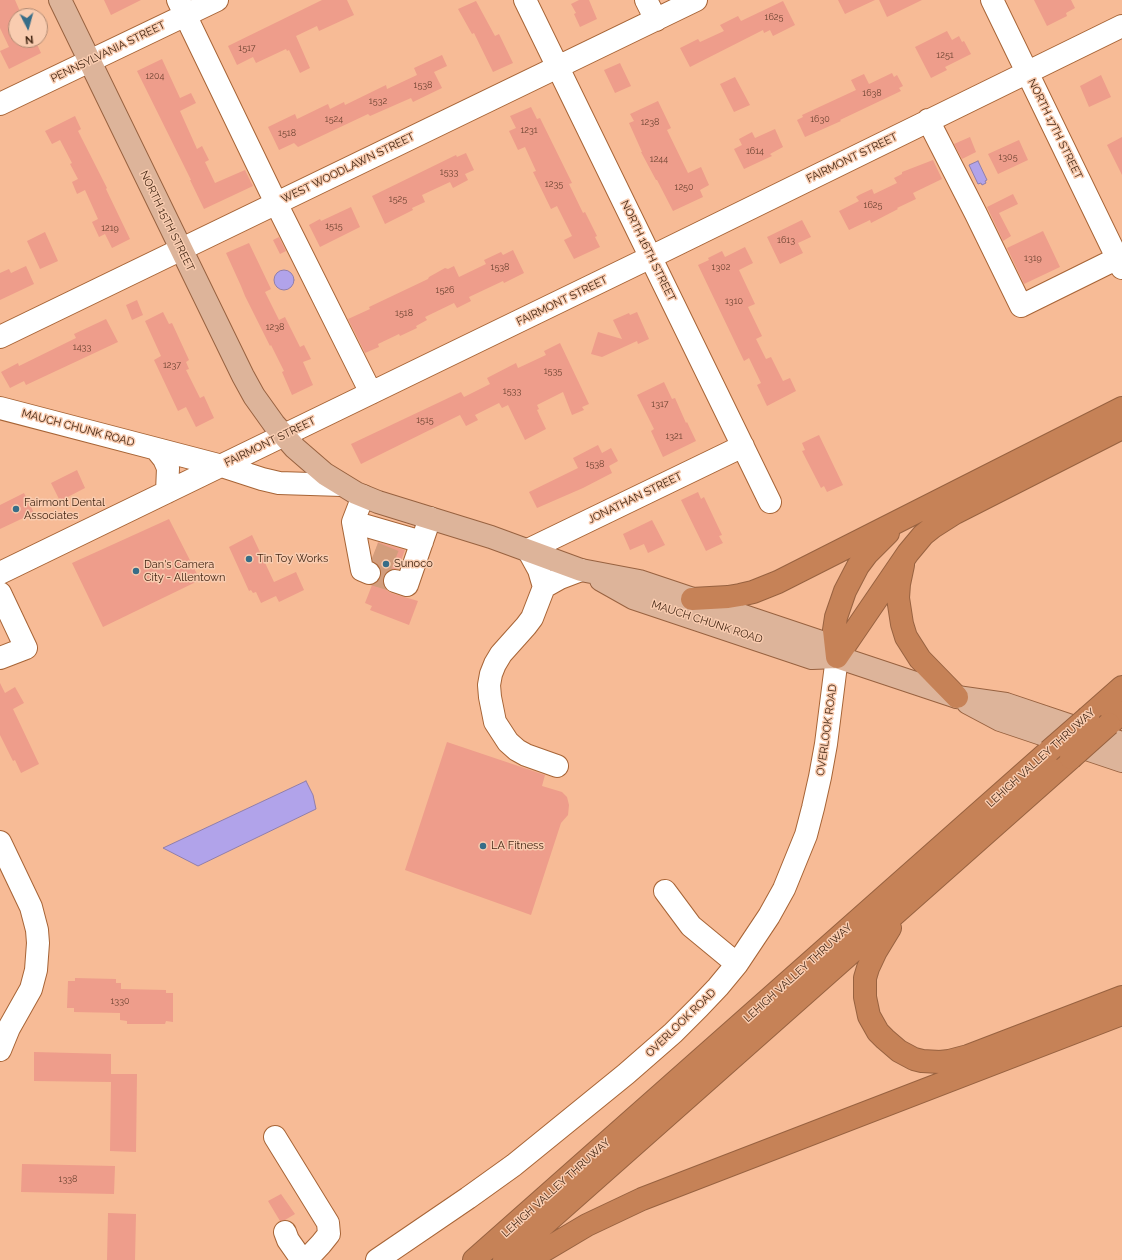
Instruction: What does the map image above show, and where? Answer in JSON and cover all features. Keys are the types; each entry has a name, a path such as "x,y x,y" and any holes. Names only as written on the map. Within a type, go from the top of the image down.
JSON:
{"highway":[{"path":"692,599 728,597 753,592 778,582 1122,408"},
{"path":"837,657 908,552 923,535 949,516 1122,428"},
{"path":"837,657 834,630 836,617 851,578 858,566 877,543 910,514"},
{"path":"908,552 901,572 899,584 899,611 906,637 920,660 957,697"},
{"name":"LEHIGH VALLEY THRUWAY","path":"474,1260 1122,686"},
{"name":"LEHIGH VALLEY THRUWAY","path":"504,1260 1116,718"},
{"path":"904,906 871,960 865,978 865,997 869,1016 878,1032 899,1051 914,1059 940,1062 963,1058 1122,997"},
{"path":"528,1260 587,1225 649,1196 1122,1014"}],"main road":[{"name":"NORTH 15TH STREET","path":"60,0 242,376 264,412 283,436"},
{"name":"MAUCH CHUNK ROAD","path":"283,436 309,461 342,485 363,496 395,508 491,537 581,570 633,598 812,658 837,657 957,697 1000,720 1122,761"},
{"name":"MAUCH CHUNK ROAD","path":"581,570 639,581 818,641 837,657"},
{"name":"MAUCH CHUNK ROAD","path":"957,697 1006,704 1122,743"}],"street":[{"name":"PENNSYLVANIA STREET","path":"0,104 90,61 182,8 216,0"},
{"name":"NORTH 16TH STREET","path":"525,0 770,502"},
{"path":"646,0 656,20"},
{"name":"WEST WOODLAWN STREET","path":"0,337 696,0"},
{"name":"NORTH 17TH STREET","path":"992,0 1121,261"},
{"path":"182,8 276,203 371,393"},
{"name":"FAIRMONT STREET","path":"0,573 42,563 167,492 1122,26"},
{"path":"928,120 1021,306 1121,261"},
{"name":"MAUCH CHUNK ROAD","path":"0,408 222,466 262,479 280,483 342,485"},
{"name":"JONATHAN STREET","path":"528,550 742,446"},
{"path":"156,449 164,459 168,468 167,492"},
{"path":"363,496 353,522 367,558"},
{"path":"403,571 422,542 430,518"},
{"path":"353,522 422,542"},
{"path":"528,550 538,570 544,587"},
{"path":"557,766 526,755 516,750 508,742 495,722 490,697 490,680 495,664 501,654 532,618 544,587 560,578 581,570"},
{"path":"0,593 26,648 0,658"},
{"name":"OVERLOOK ROAD","path":"377,1260 514,1165 626,1074 699,1008 737,964 769,916 784,889 806,836 826,744 837,657"},
{"path":"0,842 31,907 37,930 38,943 36,970 31,989 9,1028 0,1050"},
{"path":"665,892 691,926 737,964"},
{"path":"275,1137 328,1223 329,1234 306,1260"},
{"path":"285,1232 288,1240 302,1260"}],"shaded area":[{"path":"978,161 987,180 985,181 986,183 982,185 981,183 978,184 969,165"},
{"path":"284,270 291,273 294,280 291,287 284,290 277,287 274,280 277,273"},
{"path":"306,781 313,795 316,809 198,866 163,848"}],"building":[{"path":"0,0 15,0 18,8 8,8 8,45 0,28"},
{"path":"104,0 141,0 111,15"},
{"path":"322,0 347,0 354,15 319,31 317,26 296,36 310,68 300,73 289,50 287,51 286,49 256,63 253,57 237,65 228,46"},
{"path":"579,0 589,0 597,19 580,27 574,14 576,13 571,4"},
{"path":"838,0 875,0 845,14"},
{"path":"879,0 922,0 887,17"},
{"path":"1034,0 1071,0 1075,8 1066,13 1067,16 1047,26"},
{"path":"476,1 495,36 499,34 513,63 493,72 474,33 472,34 458,9"},
{"path":"783,1 795,25 773,36 770,30 764,33 763,30 690,67 680,48 698,39 700,42 724,31 720,25 738,16 741,21"},
{"path":"947,31 952,40 959,36 962,42 964,41 971,54 945,67 947,70 931,78 915,47"},
{"path":"8,47 39,48 41,53 9,69 0,51"},
{"path":"442,55 447,66 434,72 442,88 413,102 411,98 370,116 368,114 298,147 294,143 279,150 268,127 295,114 297,119 328,104 330,109 344,102 345,105 386,85 387,89 417,75 414,68"},
{"path":"162,59 180,98 191,93 196,103 180,111 197,149 202,146 209,160 205,162 215,183 245,170 253,186 204,209 137,71"},
{"path":"620,63 631,86 615,93 604,70"},
{"path":"892,73 894,77 897,75 903,86 899,88 901,91 805,137 797,120 803,117 802,115 856,90 851,80 864,74 869,84"},
{"path":"1101,75 1111,97 1089,107 1080,86"},
{"path":"735,77 750,105 734,112 720,84"},
{"path":"658,101 671,128 667,130 688,173 701,167 709,185 700,190 703,197 673,211 641,152 629,123 634,121 630,114"},
{"path":"531,107 537,119 540,118 572,183 569,184 583,213 585,212 597,236 595,237 600,247 574,259 564,240 572,236 557,206 551,209 533,172 536,171 525,147 518,150 509,131 516,128 510,116"},
{"path":"75,116 81,129 78,131 107,188 106,189 130,239 112,248 105,234 99,237 92,222 98,219 85,190 77,194 72,182 78,179 70,164 72,163 60,140 52,144 45,131"},
{"path":"775,129 783,147 770,154 772,156 744,169 734,149 742,145 739,139 752,132 755,138"},
{"path":"970,137 976,152 962,159 954,144"},
{"path":"1122,137 1122,175 1107,145"},
{"path":"1019,140 1028,160 998,174 988,154"},
{"path":"466,153 474,170 465,174 468,180 453,188 450,182 422,195 425,202 412,208 413,210 385,224 372,196 456,155 457,157"},
{"path":"933,160 942,179 913,193 916,199 897,208 898,209 871,223 870,220 849,230 839,211 859,201 856,197 859,195 872,189 874,194 897,183 894,178 902,174 902,172"},
{"path":"1013,194 1018,204 999,213 1011,236 1003,241 987,207"},
{"path":"351,207 360,227 320,247 309,225"},
{"path":"802,220 811,237 798,243 803,253 780,264 767,237"},
{"path":"1043,231 1060,267 1024,284 1007,248"},
{"path":"45,232 58,261 40,269 27,241"},
{"path":"279,237 286,251 280,254 273,240"},
{"path":"249,243 271,289 265,292 279,320 285,317 300,347 304,345 311,359 303,362 313,385 292,395 282,372 284,371 245,296 226,253"},
{"path":"745,247 753,263 739,270 755,304 748,307 762,336 756,339 766,359 771,357 783,381 790,378 796,391 767,406 757,385 761,383 749,358 744,361 698,265 709,260 708,258 722,251 725,257"},
{"path":"513,250 524,273 469,297 471,301 457,308 454,303 425,317 427,320 416,326 417,328 400,336 399,334 378,344 379,347 365,353 348,319 370,309 369,307 428,279 445,268 448,269 454,266 459,277 486,264 484,260 501,252 503,255"},
{"path":"26,266 34,284 0,300 0,273 9,269 11,273"},
{"path":"137,300 143,315 132,320 126,305"},
{"path":"163,312 169,324 172,323 189,360 186,362 189,369 186,370 200,398 204,396 214,418 196,427 186,407 178,411 154,360 161,356 145,321"},
{"path":"637,312 649,339 638,344 637,341 602,357 591,354 598,332 622,339 613,320 629,313 630,315"},
{"path":"106,319 118,342 26,385 24,381 10,388 1,372 18,363 19,366 76,338 74,334"},
{"path":"560,343 589,404 582,407 584,410 572,415 563,392 537,405 539,409 537,410 546,429 525,440 508,405 502,408 499,403 475,415 478,420 466,426 460,415 361,464 351,444 461,392 464,397 490,384 487,378 516,363 518,368 546,355 544,351"},
{"path":"664,382 672,399 675,398 696,441 663,457 651,431 654,429 637,395"},
{"path":"819,435 843,485 827,492 824,486 821,488 802,451 805,450 802,443"},
{"path":"598,445 602,453 611,448 618,461 609,466 612,473 583,488 537,508 529,492 578,468 573,458"},
{"path":"77,470 85,488 60,501 51,483"},
{"path":"698,492 701,499 704,497 722,535 719,536 723,543 706,551 681,500"},
{"name":"Fairmont Dental Associates","path":"24,493 34,513 0,529 0,505"},
{"name":"Dan's Camera City - Allentown","path":"169,519 200,580 103,627 72,563"},
{"path":"652,520 665,545 648,553 644,544 630,550 623,534"},
{"name":"Tin Toy Works","path":"252,535 274,582 296,572 304,590 279,602 276,596 261,603 256,592 253,593 251,590 249,591 229,547"},
{"path":"378,542 405,550 398,569 392,569 386,572 383,577 383,583 385,589 391,593 418,601 409,625 370,610 372,606 365,603 372,585 377,583 381,578 379,566 373,561"},
{"path":"0,683 5,693 15,687 24,703 13,709 39,764 21,773 0,735"},
{"name":"LA Fitness","path":"447,742 545,775 542,786 562,792 567,797 569,805 568,815 561,823 531,915 405,870"},
{"path":"75,978 116,979 116,983 121,983 121,989 166,990 166,993 173,993 173,1022 166,1021 165,1024 127,1024 127,1021 120,1020 120,1013 74,1012 74,1008 67,1008 68,981 75,981"},
{"path":"34,1052 111,1054 111,1074 137,1074 136,1152 110,1151 111,1082 34,1081"},
{"path":"22,1164 115,1166 114,1194 21,1192"},
{"path":"281,1194 295,1214 285,1220 280,1221 268,1201"},
{"path":"108,1213 136,1214 135,1260 107,1260"}],"tunnel":[{"path":"374,553 401,564"},
{"path":"369,573 395,581"}],"place":[{"name":"Fairmont Dental Associates","path":"16,509"},
{"name":"Tin Toy Works","path":"249,559"},
{"name":"Sunoco","path":"386,564"},
{"name":"Dan's Camera City - Allentown","path":"136,571"},
{"name":"LA Fitness","path":"483,846"}]}
